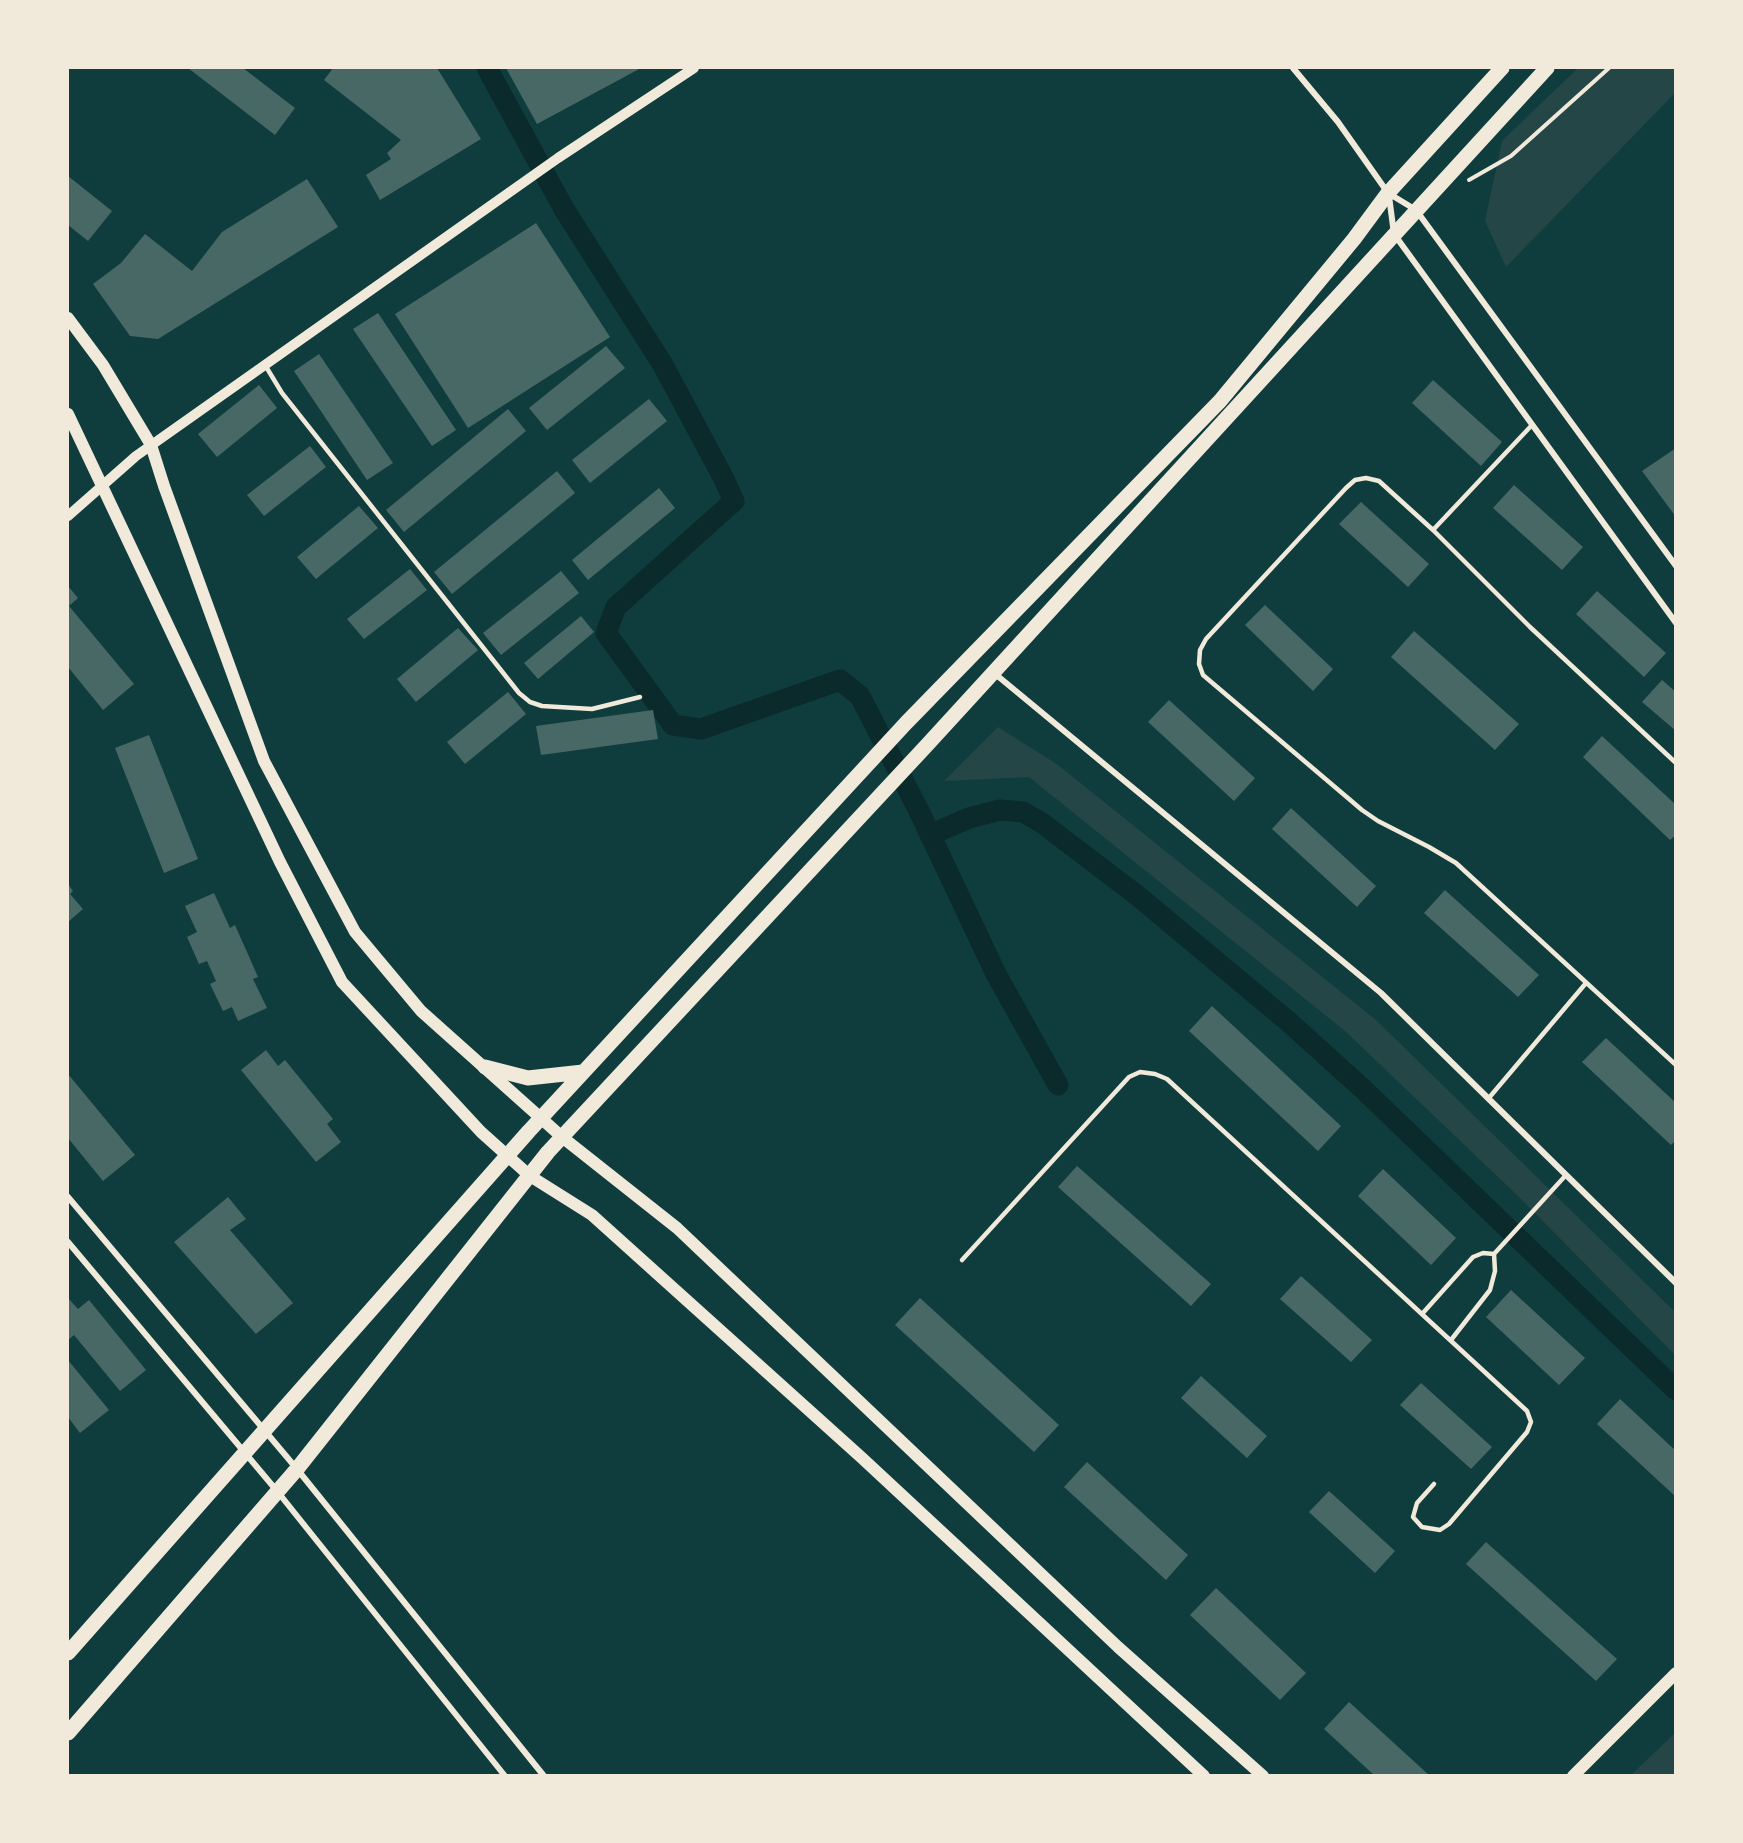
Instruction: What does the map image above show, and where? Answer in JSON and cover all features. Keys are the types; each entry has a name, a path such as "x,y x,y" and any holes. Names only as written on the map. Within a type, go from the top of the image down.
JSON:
{"main road":[{"path":"68,1653 540,1118 906,723 1220,401 1354,239 1388,193 1502,68"},
{"path":"68,1733 297,1469 562,1137 927,745 1546,68"},
{"path":"68,318 103,365 152,445 164,486 264,761 355,932 421,1011 562,1137 677,1228 1118,1647 1263,1776"},
{"path":"68,414 280,862 342,981 481,1132 507,1156 530,1176 592,1215 862,1458 1204,1776"},
{"path":"485,1067 528,1078 583,1072"},
{"path":"1573,1776 1676,1673"}],"street":[{"path":"68,516 152,445 558,158 694,68"},
{"path":"1293,68 1338,122 1388,193 1416,210 1676,566"},
{"path":"1388,193 1394,234 1676,623"},
{"path":"993,673 1381,993 1676,1283"},
{"path":"68,1197 297,1469 544,1776"},
{"path":"68,1242 277,1491 505,1776"}],"lane":[{"path":"265,365 282,393 519,693 531,702 542,706 592,709 640,697"},
{"path":"1432,530 1532,425"},
{"path":"1676,763 1530,627 1379,481 1366,478 1354,480 1206,639 1200,650 1199,664 1203,675 1362,810 1456,863 1676,1065"},
{"path":"1488,1099 1586,983"},
{"path":"962,1260 1129,1077 1140,1072 1155,1074 1167,1079 1527,1411 1531,1422 1527,1432 1449,1524 1440,1530 1422,1527 1413,1517 1418,1503 1434,1484"},
{"path":"1451,1340 1490,1290 1494,1280 1494,1254 1566,1175"},
{"path":"1422,1314 1473,1257 1483,1253 1494,1254"}],"path":[{"path":"1464,183 1511,156 1609,68"}],"shaded area":[{"path":"1578,68 1675,68 1675,93 1506,267 1485,221 1502,141"},
{"path":"998,727 1058,765 1376,1020 1675,1312 1675,1355 1519,1197 1345,1031 1029,777 944,781"},
{"path":"1675,1733 1675,1775 1631,1775"}],"building":[{"path":"188,68 243,68 295,108 275,135"},
{"path":"333,68 437,68 481,139 380,200 366,175 391,159 387,153 401,140 324,80"},
{"path":"506,68 641,68 537,124"},
{"path":"68,176 112,211 88,241 68,225"},
{"path":"307,179 338,227 158,339 130,336 93,284 121,263 145,234 192,271 222,232"},
{"path":"536,223 610,337 468,428 395,314"},
{"path":"378,313 456,430 432,446 353,329"},
{"path":"606,346 625,368 547,430 529,408"},
{"path":"319,354 393,463 367,480 294,371"},
{"path":"1433,380 1502,442 1481,466 1412,403"},
{"path":"259,385 277,408 217,457 198,434"},
{"path":"649,399 667,421 590,483 572,460"},
{"path":"508,409 526,431 404,532 386,510"},
{"path":"310,446 326,467 264,516 247,495"},
{"path":"1676,448 1676,517 1642,471"},
{"path":"557,471 575,493 452,594 434,572"},
{"path":"1514,485 1583,547 1562,570 1493,508"},
{"path":"659,488 675,508 588,580 572,560"},
{"path":"1361,502 1429,564 1408,587 1339,524"},
{"path":"359,506 378,528 316,579 297,557"},
{"path":"410,569 427,590 364,639 347,619"},
{"path":"561,571 579,593 501,655 483,633"},
{"path":"68,586 78,598 69,606 134,684 103,710 68,667"},
{"path":"1597,591 1666,653 1644,677 1576,614"},
{"path":"1265,605 1333,669 1313,691 1245,625"},
{"path":"581,616 594,632 538,679 524,663"},
{"path":"458,628 478,650 416,702 397,679"},
{"path":"1414,631 1519,724 1495,750 1391,657"},
{"path":"1662,680 1676,692 1676,731 1642,702"},
{"path":"508,692 526,714 465,764 447,742"},
{"path":"1169,700 1255,778 1234,801 1148,722"},
{"path":"653,710 658,739 541,755 536,726"},
{"path":"149,735 198,859 164,873 115,748"},
{"path":"1602,736 1676,805 1676,835 1670,840 1583,757"},
{"path":"1291,808 1376,886 1357,907 1272,829"},
{"path":"68,884 73,891 70,894 83,909 68,922"},
{"path":"1445,890 1539,975 1518,997 1424,913"},
{"path":"214,893 230,928 235,925 258,977 253,979 267,1008 238,1021 232,1007 223,1011 210,984 216,981 207,961 199,964 187,937 197,932 185,906"},
{"path":"1212,1006 1341,1126 1318,1151 1189,1031"},
{"path":"1606,1038 1676,1103 1676,1140 1671,1145 1582,1062"},
{"path":"266,1050 278,1066 285,1060 333,1119 327,1124 341,1142 316,1162 241,1070"},
{"path":"68,1074 135,1155 103,1181 68,1138"},
{"path":"1077,1166 1211,1284 1191,1306 1058,1187"},
{"path":"1383,1169 1456,1238 1431,1265 1358,1196"},
{"path":"228,1197 246,1219 230,1230 293,1303 256,1334 174,1242"},
{"path":"1301,1276 1372,1340 1351,1362 1280,1299"},
{"path":"1511,1290 1585,1358 1559,1385 1486,1317"},
{"path":"920,1298 1059,1425 1034,1452 895,1325"},
{"path":"69,1299 78,1309 89,1300 146,1370 120,1391 74,1335 68,1340"},
{"path":"68,1360 109,1410 80,1433 68,1417"},
{"path":"1201,1376 1267,1436 1247,1458 1181,1398"},
{"path":"1421,1383 1492,1447 1471,1469 1400,1405"},
{"path":"1620,1399 1676,1451 1676,1497 1597,1424"},
{"path":"1087,1462 1188,1555 1166,1580 1064,1487"},
{"path":"1329,1491 1395,1551 1375,1573 1309,1512"},
{"path":"1486,1542 1617,1659 1596,1681 1466,1564"},
{"path":"1216,1588 1306,1673 1280,1700 1190,1615"},
{"path":"1349,1702 1430,1776 1375,1776 1324,1729"}],"waterway":[{"path":"487,68 564,209 663,365 734,501 616,607 606,633 673,725 701,729 840,680 860,696 920,813 996,974 1058,1085"},
{"path":"930,835 969,818 1000,810 1023,812 1042,823 1138,896 1290,1023 1363,1089 1676,1390"}]}
